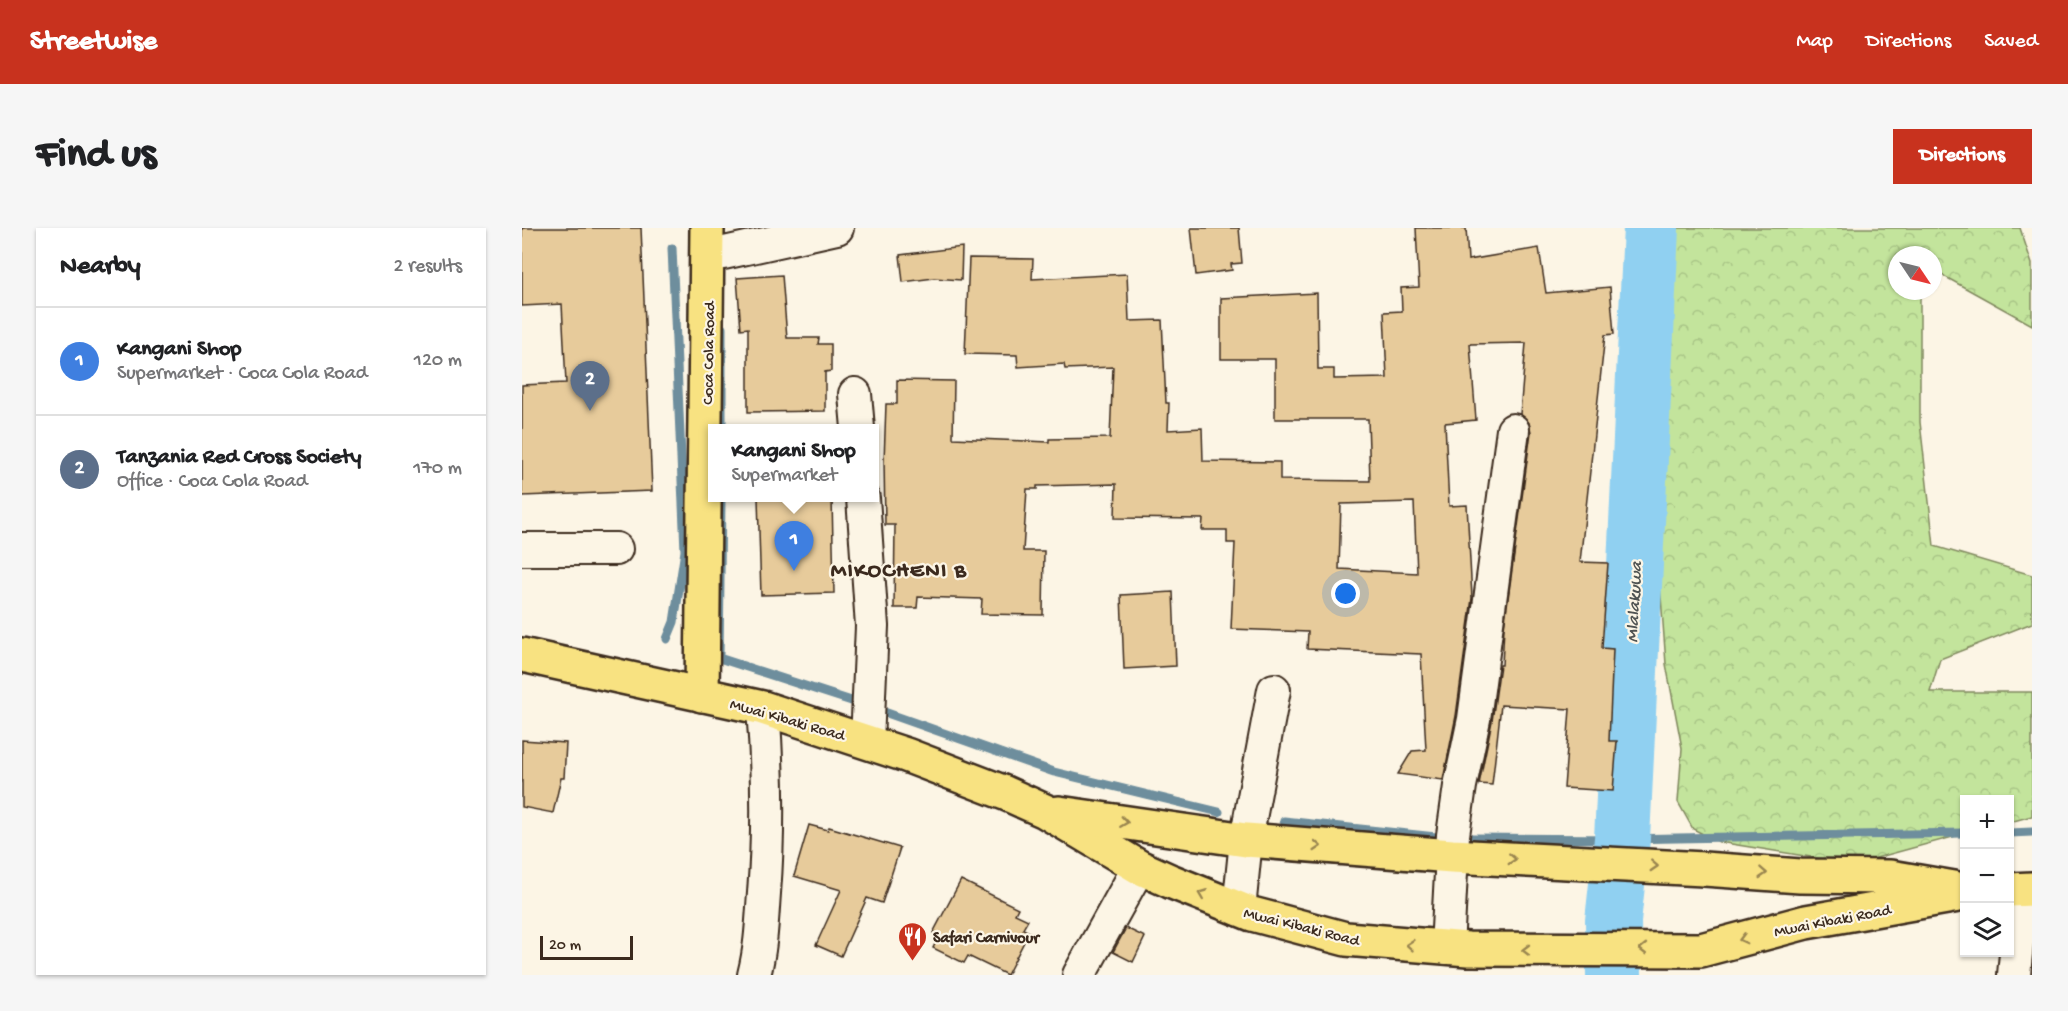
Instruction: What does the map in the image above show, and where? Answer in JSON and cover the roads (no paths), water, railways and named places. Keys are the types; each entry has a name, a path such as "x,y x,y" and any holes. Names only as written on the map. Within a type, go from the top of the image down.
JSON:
{"main road":[{"name":"Coca Cola Road","path":"702,695 708,241"},
{"name":"Mwai Kibaki Road","path":"522,655 763,708 867,742 983,785 1045,811 1139,867 1239,909 1346,939 1447,948 1526,951 1701,950 1806,922 1960,893"},
{"name":"Mwai Kibaki Road","path":"1045,811 1246,840 1452,856 1704,868 1800,876 1890,877 1960,891"}],"street":[{"path":"708,241 724,253 837,228"},
{"path":"855,394 858,424"},
{"path":"1447,948 1452,856 1461,786 1474,719 1513,430"},
{"path":"863,502 872,626 867,742"},
{"path":"522,549 616,549"},
{"path":"1239,909 1246,840 1274,690"},
{"path":"754,975 760,950 766,864 768,767 763,708"},
{"path":"1079,975 1139,867"},
{"path":"2014,975 2021,890"}],"waterway":[{"name":"Mlalakuwa","path":"1614,975 1613,921 1622,839 1651,228"},
{"path":"667,639 674,622 685,551 672,248"},
{"path":"722,328 722,424"},
{"path":"721,502 719,658 870,707 1054,772 1219,812"},
{"path":"1284,821 1436,837"},
{"path":"2014,833 2032,832"},
{"path":"1472,838 1622,839 1960,833"}],"place":[{"name":"Tanzania Red Cross Society","path":"590,411"},
{"name":"Kangani Shop","path":"794,571"},
{"name":"Safari Carnivour","path":"912,962"}],"district":[{"name":"MIKOCHENI B","path":"899,568"}]}
